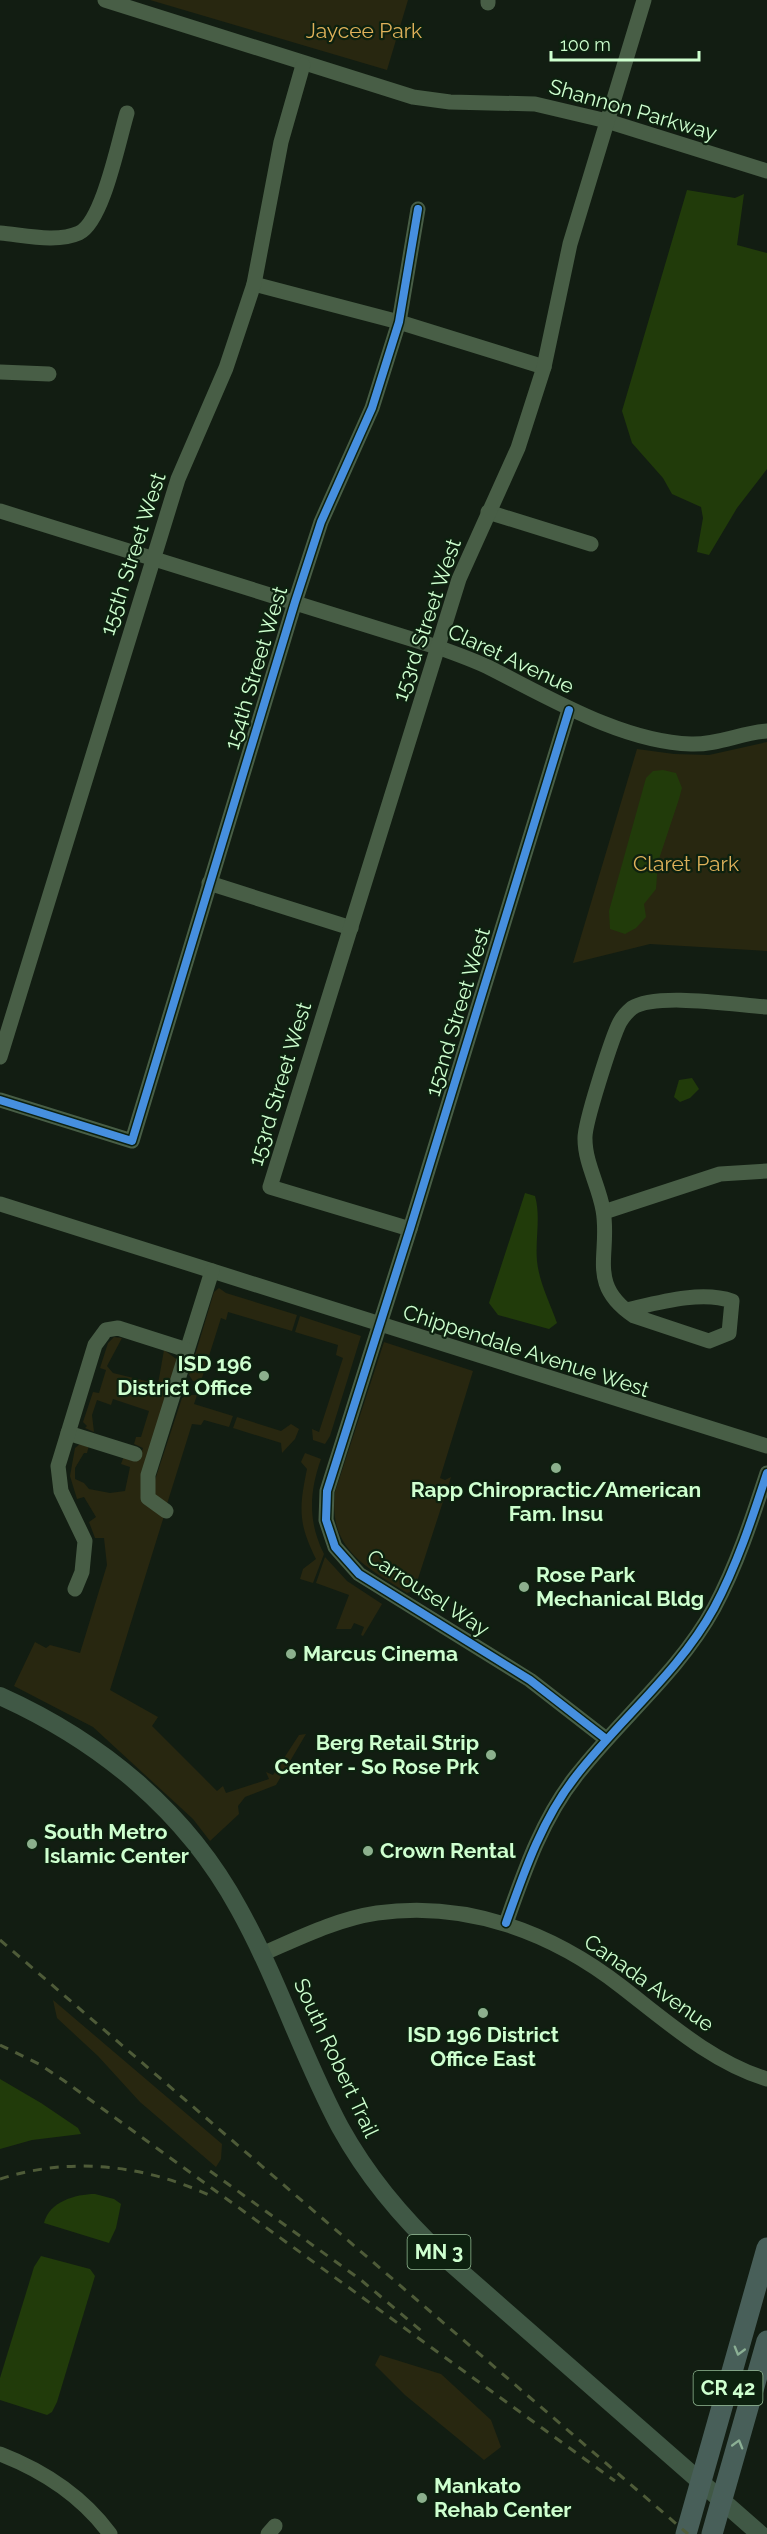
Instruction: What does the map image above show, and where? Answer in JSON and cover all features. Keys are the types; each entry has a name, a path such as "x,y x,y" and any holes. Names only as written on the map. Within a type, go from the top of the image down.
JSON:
{"highway":[{"name":"CR 42","path":"686,2534 767,2248"},
{"name":"CR 42","path":"712,2534 767,2341"}],"main road":[{"name":"South Robert Trail","path":"0,1696 57,1723 119,1766 169,1811 222,1881 262,1954 340,2127 368,2172 391,2202 436,2249 702,2482"},
{"name":"MN 3","path":"702,2482 760,2534"}],"street":[{"name":"Shannon Parkway","path":"105,0 303,65 412,97 450,102 535,104 607,121 767,171"},
{"name":"153rd Street West","path":"410,1229 270,1187 459,579 518,448 544,367 570,244 644,0"},
{"name":"155th Street West","path":"0,1057 152,558 178,479 226,368 254,284 281,142 303,65"},
{"path":"0,233 62,237 81,232 96,214 127,113"},
{"name":"154th Street West","path":"0,1100 132,1141 321,522 372,408 399,322 418,209"},
{"path":"254,284 399,322 544,367"},
{"path":"0,372 49,374"},
{"name":"Claret Avenue","path":"0,511 437,647 486,666 569,710 652,738 683,744 715,742 767,731"},
{"path":"488,512 591,544"},
{"name":"152nd Street West","path":"379,1324 569,710"},
{"path":"209,883 351,928"},
{"path":"626,1310 660,1302 719,1296 732,1301 729,1333 708,1341 644,1320 626,1310 612,1295 603,1277 604,1212 586,1153 585,1133 622,1018 640,1004 654,1000 767,1007"},
{"path":"604,1212 720,1174 767,1171"},
{"name":"Chippendale Avenue West","path":"0,1204 767,1446"},
{"path":"166,1511 148,1498 148,1475 212,1271"},
{"name":"Carrousel Way","path":"379,1324 327,1491 326,1520 334,1547 360,1575 530,1680 606,1739"},
{"path":"75,1589 82,1572 85,1541 61,1491 58,1473 95,1345 106,1330 125,1329 187,1350"},
{"path":"68,1433 135,1454"},
{"path":"506,1923 527,1865 547,1820 574,1778 606,1739 665,1677 713,1609 744,1542 767,1473"},
{"name":"Canada Avenue","path":"262,1954 326,1926 378,1913 445,1910 506,1923 550,1940 591,1963 676,2030 717,2056 767,2079"},
{"path":"0,2454 55,2481 86,2507 110,2534"}],"green space":[{"name":"Jaycee Park","path":"150,0 408,0 387,70"},
{"name":"Claret Park","path":"767,742 767,951 650,944 573,963 637,749 674,754 709,755"},
{"path":"219,1288 226,1293 297,1315 292,1331 228,1312 226,1320 221,1318 202,1378 199,1382 193,1381 189,1375 214,1292"},
{"path":"300,1316 361,1336 330,1436 325,1444 313,1440 312,1429 319,1432 343,1358 336,1355 338,1345 295,1332"},
{"path":"114,1337 122,1338 107,1366 113,1373 158,1384 164,1350 179,1361 142,1475 164,1516 110,1690 158,1717 152,1726 217,1791 223,1786 226,1793 269,1779 266,1772 273,1775 299,1735 306,1734 276,1785 245,1797 238,1806 239,1814 210,1841 193,1819 93,1727 14,1686 35,1642 46,1648 50,1645 80,1653 107,1565 104,1538 95,1538 89,1522 96,1517 84,1497 77,1499 70,1476 75,1448 80,1444 89,1445 87,1453 84,1453 75,1468 75,1479 84,1483 89,1489 110,1493 125,1491 130,1467 121,1464 124,1456 139,1460 143,1448 134,1444 136,1437 141,1437 149,1411 113,1399 111,1405 97,1400 92,1415 94,1432 85,1428 87,1426 83,1422 93,1392 99,1393 106,1370 100,1368 108,1343"},
{"path":"384,1342 473,1371 440,1478 445,1480 451,1477 414,1591 407,1593 377,1574 353,1554 337,1528 334,1512 335,1492"},
{"path":"197,1395 194,1404 233,1416 229,1427 204,1420 201,1425 192,1424 167,1504 156,1499 152,1489 182,1398"},
{"path":"237,1417 281,1431 291,1424 299,1429 295,1439 282,1453 281,1443 233,1428"},
{"path":"305,1453 321,1459 314,1484 312,1507 315,1530 324,1554 313,1583 300,1579 303,1569 316,1559 303,1525 302,1494 307,1469 301,1462"},
{"path":"325,1557 347,1581 382,1604 363,1636 361,1635 364,1627 354,1623 351,1629 336,1629 349,1595 316,1583"},
{"path":"53,2000 222,2144 221,2159 216,2167 140,2102 98,2056 57,2018"},
{"path":"380,2355 441,2374 491,2420 501,2447 484,2460 405,2395 375,2365"}],"shaded area":[{"path":"687,190 735,198 744,194 737,245 767,253 767,469 737,508 709,555 697,552 703,518 701,507 672,494 663,478 632,443 622,411"},
{"path":"663,770 676,773 682,788 658,862 656,889 644,904 646,917 636,928 625,934 610,929 609,911 646,778 653,771"},
{"path":"692,1078 699,1089 690,1098 680,1102 674,1097 679,1080"},
{"path":"525,1193 535,1196 537,1204 538,1269 557,1323 549,1329 498,1315 489,1303"},
{"path":"0,2079 78,2128 81,2134 32,2140 0,2149"},
{"path":"95,2194 114,2199 121,2204 116,2228 109,2243 44,2223 51,2210 64,2201"},
{"path":"41,2256 90,2269 95,2276 57,2402 52,2412 47,2415 0,2400 0,2378 34,2267"}],"railway":[{"path":"0,1940 688,2534"},
{"path":"0,2045 39,2064 63,2080 615,2481"},
{"path":"0,2179 54,2168 107,2167 160,2177 211,2196"},
{"path":"210,2171 361,2280 425,2334"}],"cycle path":[{"path":"0,1100 132,1141 321,522 372,408 399,322 418,209"},
{"path":"569,710 327,1491 326,1520 335,1547 359,1574 530,1680 606,1739"},
{"path":"506,1923 535,1846 564,1793 593,1755 667,1674 700,1631 714,1608 737,1559 767,1473"}],"place":[{"name":"ISD 196 District Office","path":"264,1376"},
{"name":"Rapp Chiropractic/American Fam. Insu","path":"556,1468"},
{"name":"Rose Park Mechanical Bldg","path":"524,1587"},
{"name":"Marcus Cinema","path":"291,1654"},
{"name":"Berg Retail Strip Center - So Rose Prk","path":"491,1755"},
{"name":"South Metro Islamic Center","path":"32,1844"},
{"name":"Crown Rental","path":"368,1851"},
{"name":"ISD 196 District Office East","path":"483,2013"},
{"name":"Mankato Rehab Center","path":"422,2498"}]}
